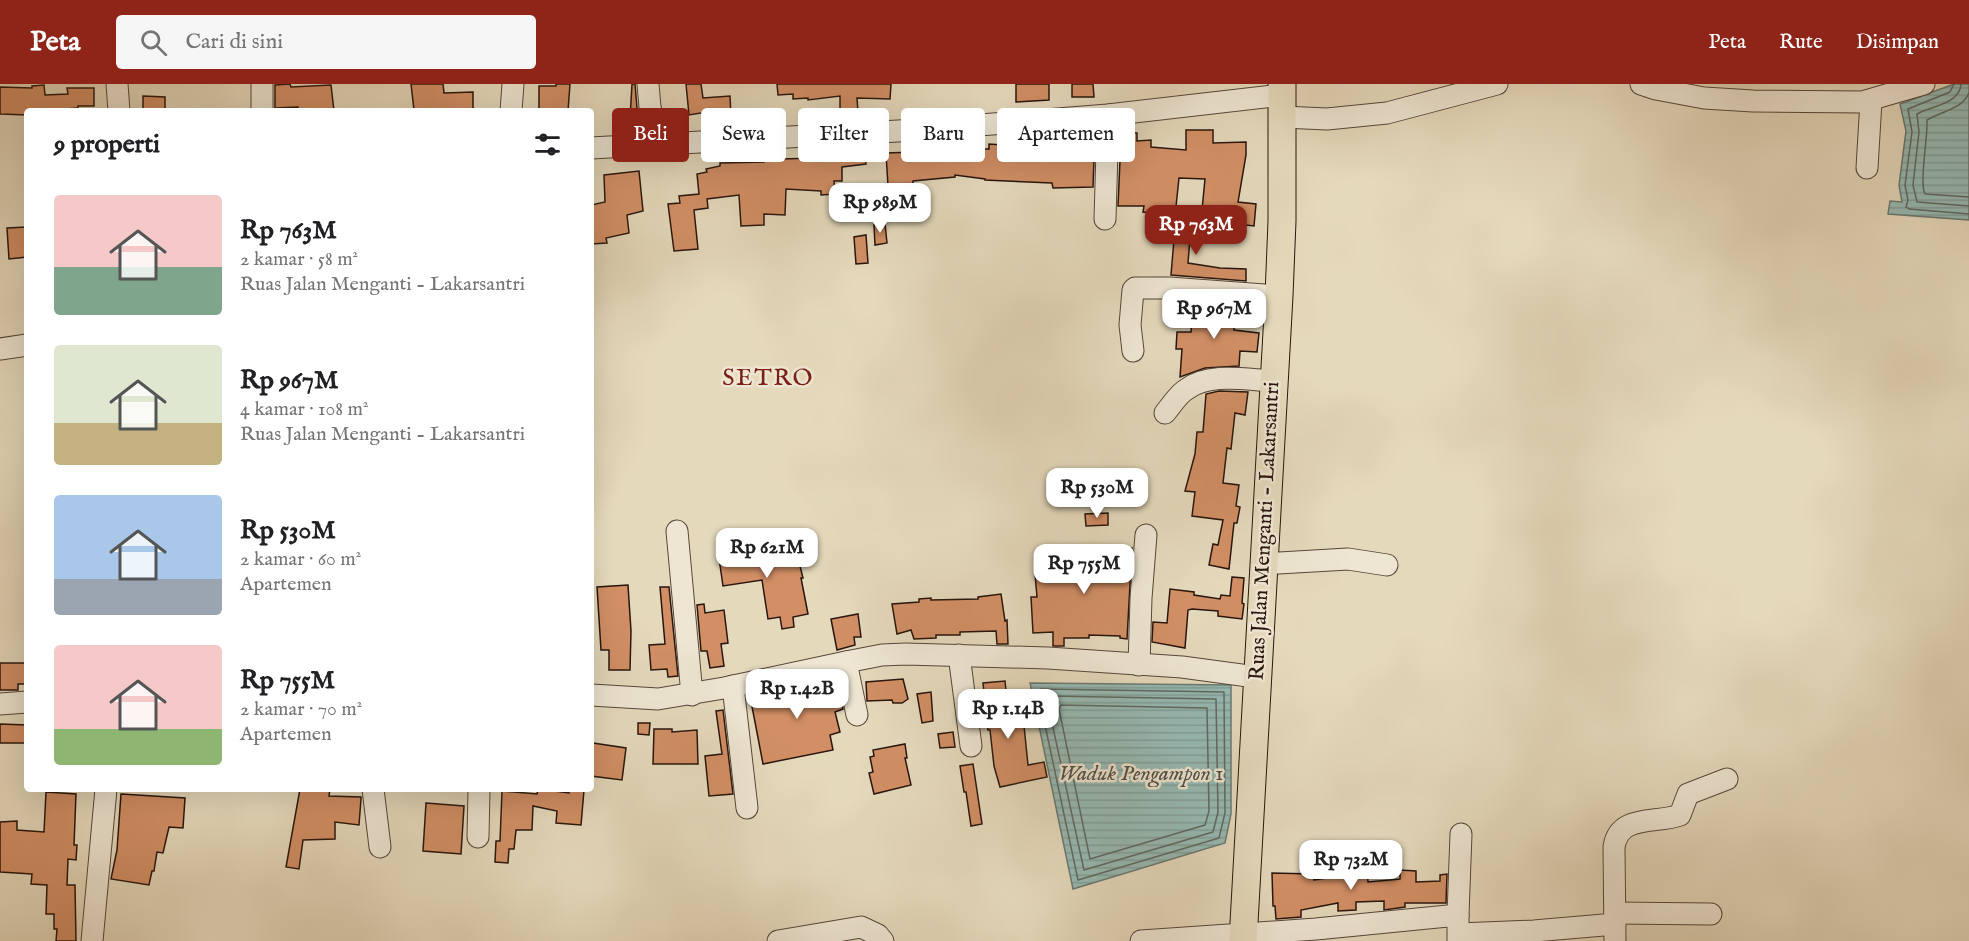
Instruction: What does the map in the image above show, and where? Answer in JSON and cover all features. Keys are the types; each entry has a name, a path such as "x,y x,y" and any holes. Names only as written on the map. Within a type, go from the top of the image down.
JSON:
{"main road":[{"name":"Ruas Jalan Menganti - Lakarsantri","path":"1243,937 1279,296 1282,221 1282,99"}],"street":[{"path":"117,84 119,108"},
{"path":"261,84 262,108"},
{"path":"511,108 513,84"},
{"path":"648,84 650,108"},
{"path":"1135,113 1282,99 1327,119 1387,113 1497,84"},
{"path":"1641,84 1682,94 1734,100 1828,102 1871,101 1924,84"},
{"path":"1711,84 1716,84"},
{"path":"1867,168 1871,101"},
{"path":"689,141 997,124"},
{"path":"594,148 612,146"},
{"path":"1105,219 1107,162"},
{"path":"1133,351 1130,303 1132,290 1136,288 1279,296"},
{"path":"0,349 24,345"},
{"path":"1165,413 1185,390 1197,383 1228,379 1274,381"},
{"path":"677,531 692,695"},
{"path":"1139,665 1146,535"},
{"path":"1263,564 1348,559 1387,565"},
{"path":"594,695 658,699 692,695 846,662 906,654 1048,658 1182,667 1256,676"},
{"path":"959,655 971,746"},
{"path":"846,662 857,715"},
{"path":"733,686 747,808"},
{"path":"0,704 24,702"},
{"path":"1615,926 1614,847 1622,828 1680,815 1688,794 1727,779"},
{"path":"92,941 106,792"},
{"path":"373,792 380,847"},
{"path":"478,837 479,792"},
{"path":"1458,930 1461,834"},
{"path":"1141,941 1243,937 1316,929 1534,931 1615,926 1711,914"},
{"path":"778,941 817,938 861,927 883,941"}],"water":[{"path":"1954,84 1969,84 1969,220 1888,214 1890,201 1902,202 1899,185 1906,131 1900,104"},
{"name":"Waduk Pengampon 1","path":"1030,683 1231,685 1231,814 1225,843 1073,889"}],"building":[{"path":"290,84 291,87 331,85 334,108 275,108 275,85"},
{"path":"411,84 443,84 444,93 473,92 473,108 414,108"},
{"path":"556,84 570,84 568,108 539,108 539,86 556,86"},
{"path":"632,84 635,84 637,108 631,108"},
{"path":"686,84 701,84 703,98 730,96 731,108 701,108 701,113 689,115"},
{"path":"777,84 891,84 890,99 857,98 858,108 840,108 840,96 808,100 808,98 793,99 793,94 778,95"},
{"path":"1016,84 1049,84 1049,100 1016,102"},
{"path":"1072,84 1093,84 1094,97 1072,97"},
{"path":"44,85 45,95 68,94 67,88 94,88 94,106 24,108 24,115 0,114 0,87 32,88 32,86"},
{"path":"143,96 165,97 165,108 143,108"},
{"path":"1186,130 1213,130 1213,143 1246,142 1238,202 1256,204 1254,226 1201,220 1205,179 1179,178 1175,216 1143,212 1144,206 1118,206 1120,162 1135,162 1135,133 1137,133 1137,141 1151,140 1151,147 1186,150"},
{"path":"989,144 997,145 997,162 1094,162 1093,187 1053,188 1052,183 985,180 955,175 955,177 913,181 913,186 888,186 887,162 889,162 889,153 901,152 901,162 985,162 985,149 989,149"},
{"path":"786,159 798,159 798,162 866,162 866,164 842,167 842,181 834,181 835,194 821,195 821,191 786,189 785,215 764,214 764,225 741,226 739,195 707,199 708,208 694,210 698,249 674,251 668,204 680,203 679,196 699,194 697,174 720,166 720,163 786,162"},
{"path":"639,171 643,211 627,215 629,233 606,238 607,243 594,244 594,204 605,202 604,175"},
{"path":"1176,215 1196,217 1193,238 1190,238 1188,263 1246,269 1246,281 1171,275"},
{"path":"885,224 887,243 875,245 874,225"},
{"path":"24,227 24,257 9,259 7,228"},
{"path":"866,235 868,263 856,264 854,237"},
{"path":"1193,303 1236,306 1234,330 1259,333 1257,352 1240,351 1239,366 1205,368 1180,377 1182,349 1176,349 1177,332 1191,332"},
{"path":"1219,391 1248,392 1245,415 1235,413 1231,449 1227,448 1223,483 1239,485 1236,506 1240,507 1237,523 1234,523 1229,569 1209,565 1213,544 1218,545 1223,520 1192,516 1195,492 1185,491 1195,454 1197,432 1203,432 1206,394"},
{"path":"1108,513 1108,525 1086,526 1085,514"},
{"path":"758,535 766,562 797,554 808,614 793,617 794,627 782,629 780,617 768,619 762,580 723,586 718,551 742,546 740,540"},
{"path":"1077,545 1079,552 1132,548 1127,639 1120,638 1120,636 1089,635 1089,638 1064,638 1064,646 1053,646 1053,632 1033,633 1031,597 1037,597 1035,574 1057,573 1055,556 1066,555 1064,547"},
{"path":"1232,577 1244,578 1242,619 1218,616 1218,611 1188,610 1185,648 1152,642 1153,622 1167,623 1170,589 1220,599 1221,595 1230,596"},
{"path":"628,585 631,631 630,670 609,670 609,650 601,650 597,587"},
{"path":"660,587 669,587 678,676 668,677 667,669 651,670 649,645 665,644"},
{"path":"1001,594 1005,621 1007,620 1008,644 997,644 996,631 960,632 960,635 936,635 936,638 914,639 911,630 897,634 892,604 919,602 919,599 931,598 931,600 978,599 978,597"},
{"path":"704,604 705,613 724,610 728,643 721,644 724,666 710,668 707,651 701,651 697,605"},
{"path":"858,614 861,637 854,637 855,645 837,650 831,619"},
{"path":"0,663 24,663 24,684 18,684 18,690 0,690"},
{"path":"836,677 843,709 835,712 840,732 830,735 833,750 763,764 750,696"},
{"path":"903,679 908,699 902,703 893,703 892,700 867,701 866,682"},
{"path":"1005,681 1009,718 1023,716 1028,765 1044,762 1047,777 1000,787 994,766 990,730 988,730 983,683"},
{"path":"931,692 933,721 922,723 917,694"},
{"path":"723,710 733,794 709,796 705,756 722,754 716,711"},
{"path":"638,723 650,723 649,735 638,734"},
{"path":"0,724 24,725 24,743 0,743"},
{"path":"654,729 672,729 672,732 697,730 698,764 653,764"},
{"path":"953,732 955,747 940,748 938,734"},
{"path":"594,743 626,748 622,780 594,776"},
{"path":"905,744 907,758 905,758 911,785 874,794 869,773 873,772 870,757 874,756 873,750"},
{"path":"973,764 982,824 971,826 960,766"},
{"path":"46,792 76,794 74,845 77,845 76,860 68,859 67,885 75,885 76,941 56,941 57,929 54,929 54,914 46,914 47,885 31,884 32,874 0,872 0,822 17,821 17,830 44,832"},
{"path":"299,792 330,792 329,796 361,797 359,825 335,822 335,839 303,840 299,869 286,867"},
{"path":"502,792 537,794 537,792 584,792 581,825 556,823 557,811 533,806 532,830 516,830 514,849 509,849 508,863 495,862 496,841 500,841"},
{"path":"121,794 185,798 183,828 169,827 163,853 157,852 149,885 111,879 117,850"},
{"path":"426,803 464,806 461,854 423,851"},
{"path":"1347,861 1367,861 1368,882 1400,879 1400,870 1416,871 1416,882 1440,881 1440,875 1447,874 1446,903 1405,903 1405,907 1384,910 1384,901 1356,902 1356,910 1338,911 1338,903 1301,910 1301,917 1276,919 1275,906 1273,906 1272,873 1313,874 1314,880 1347,875"}],"district":[{"name":"SETRO","path":"768,378"}]}
